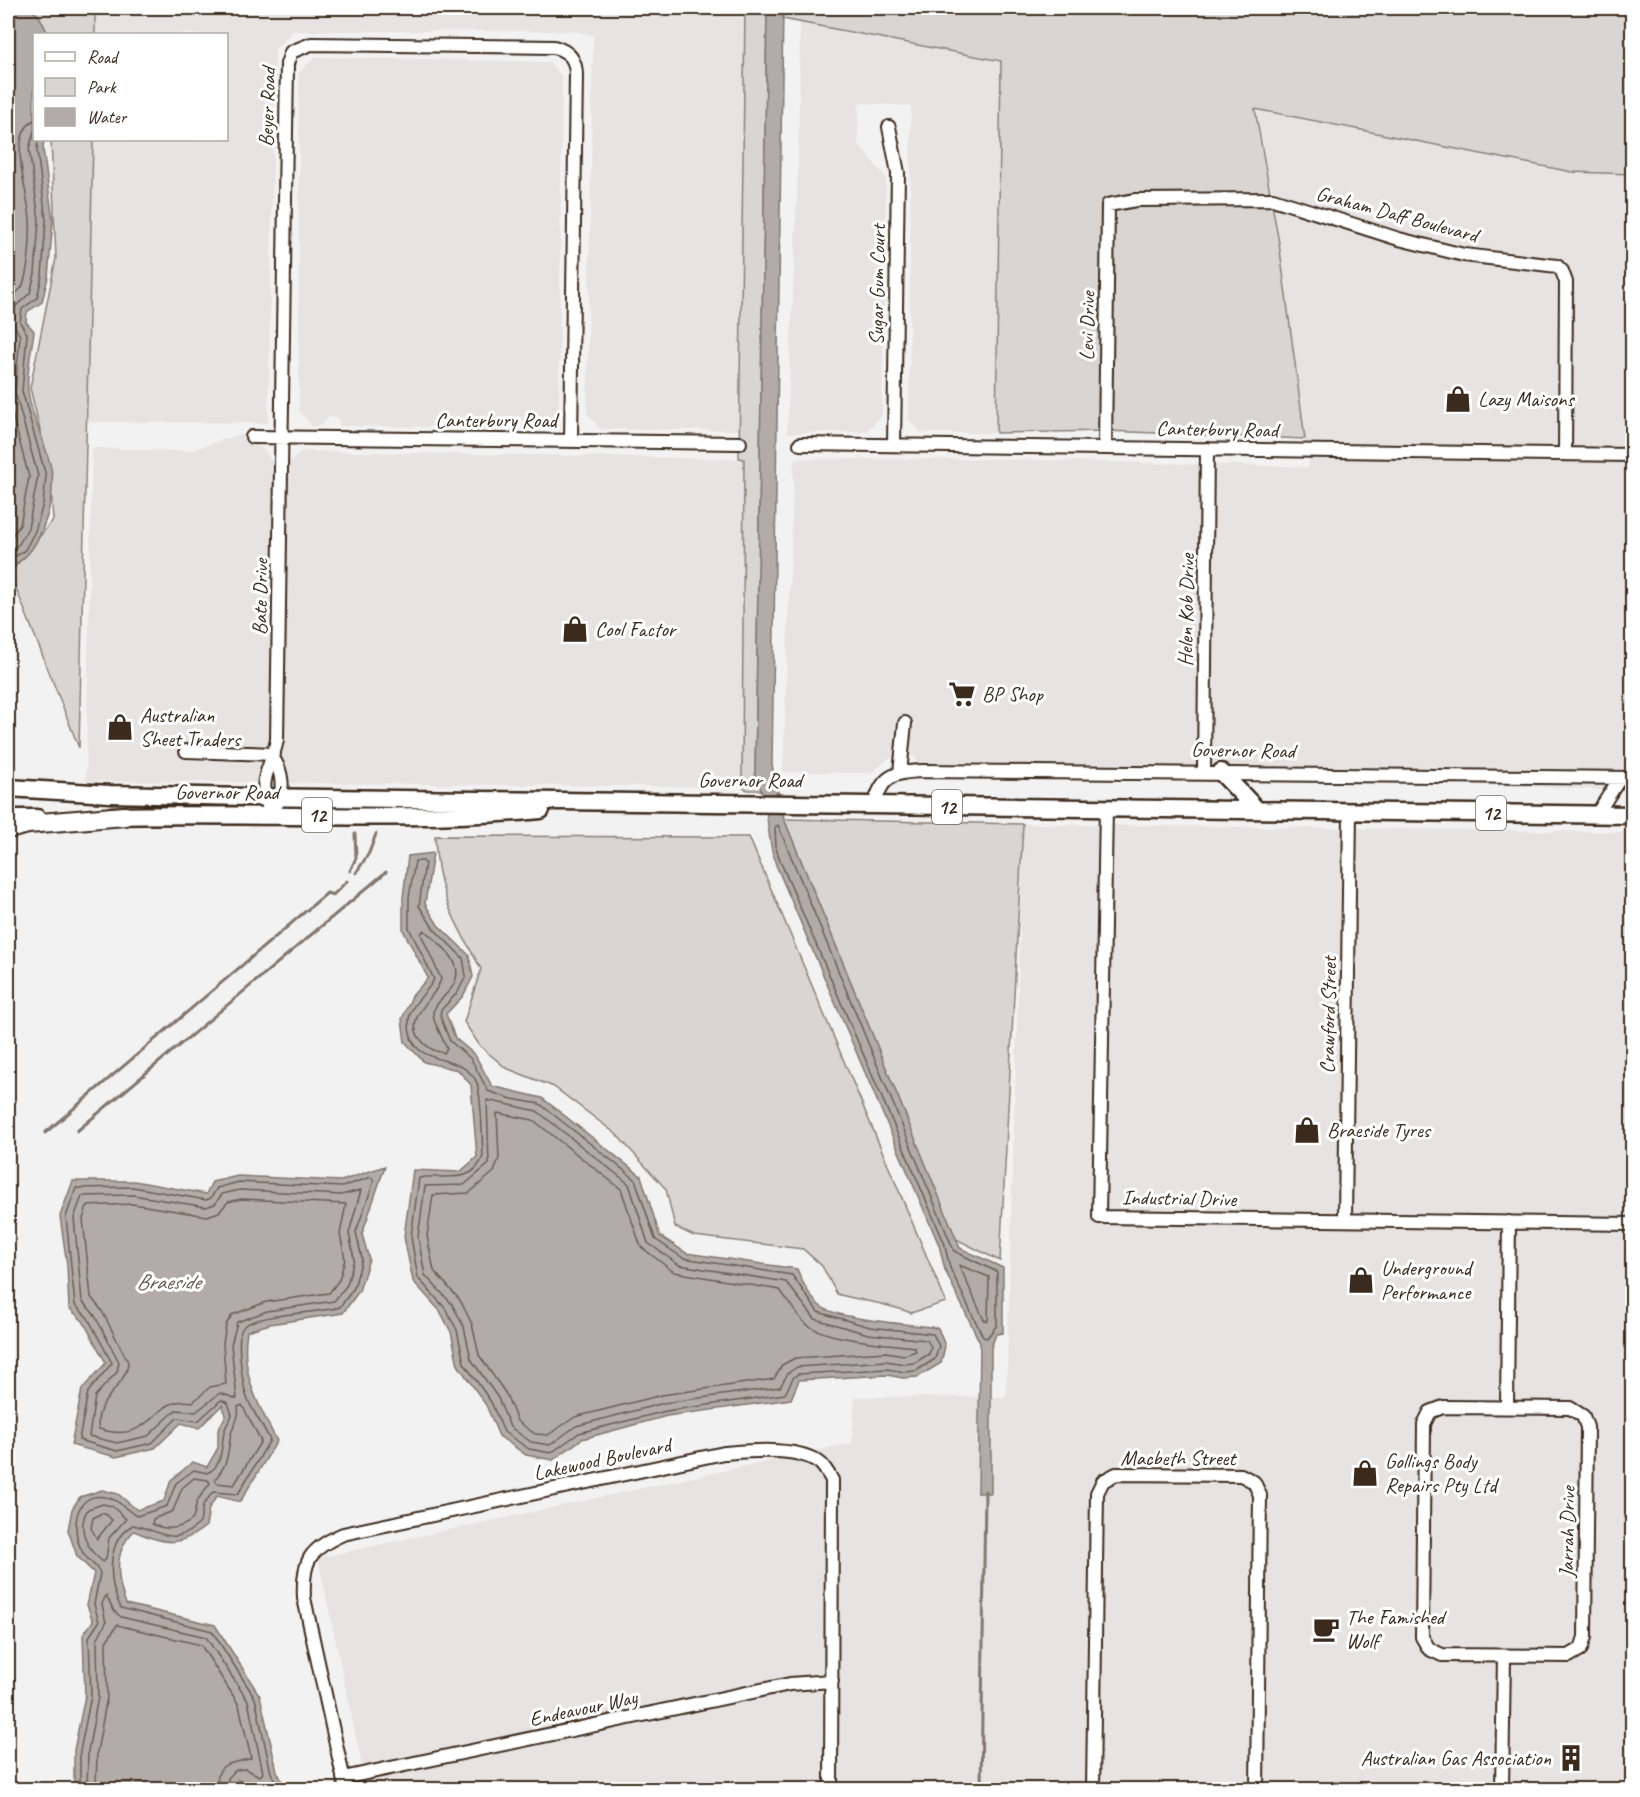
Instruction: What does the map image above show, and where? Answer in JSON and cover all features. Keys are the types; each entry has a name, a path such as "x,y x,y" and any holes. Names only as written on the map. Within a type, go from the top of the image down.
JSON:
{"highway":[{"path":"8,829 28,824 125,816"}],"main road":[{"path":"1221,772 1257,810"},
{"name":"Governor Road","path":"8,788 110,794 272,797 749,804 788,802 874,807 1106,807 1632,815"},
{"name":"Governor Road","path":"8,818 271,814 438,818 626,802"}],"street":[{"name":"Beyer Road","path":"282,437 287,64 291,52 297,48 323,45 554,47 572,57 576,75 571,440"},
{"name":"Sugar Gum Court","path":"889,127 898,173 894,445"},
{"name":"Graham Daff Boulevard","path":"1108,205 1136,200 1274,199 1399,239 1464,255 1557,266 1563,271 1566,282 1565,454"},
{"name":"Levi Drive","path":"1106,447 1108,205"},
{"name":"Canterbury Road","path":"252,437 740,443"},
{"name":"Bate Drive","path":"271,814 272,797 265,770 274,756 277,740 282,437"},
{"name":"Canterbury Road","path":"800,444 1632,455"},
{"name":"Helen Kob Drive","path":"1204,772 1207,449"},
{"path":"874,807 877,791 884,782 900,773 905,723"},
{"path":"905,741 915,771"},
{"path":"186,752 274,756"},
{"name":"Governor Road","path":"900,773 915,771 1221,772 1626,778"},
{"path":"1597,814 1626,778"},
{"name":"Industrial Drive","path":"1106,807 1100,1217 1632,1224"},
{"name":"Crawford Street","path":"1345,1219 1350,811"},
{"path":"1507,1407 1509,1222"},
{"name":"Jarrah Drive","path":"1443,1407 1570,1408 1583,1416 1587,1427 1585,1637 1581,1648 1569,1656 1504,1656 1442,1655 1429,1649 1422,1637 1424,1424 1430,1412 1443,1407"},
{"name":"Lakewood Boulevard","path":"345,1784 304,1598 303,1575 310,1556 324,1543 343,1534 724,1453 778,1451 802,1455 821,1464 832,1480 831,1790"},
{"name":"Macbeth Street","path":"1093,1790 1097,1493 1103,1480 1116,1474 1127,1474 1241,1475 1254,1482 1260,1495 1257,1790"},
{"path":"1502,1790 1504,1656"},
{"name":"Endeavour Way","path":"345,1784 790,1684 832,1681"}],"shaded area":[{"path":"95,8 727,8 745,11 740,430 600,429 587,413 593,35 575,31 293,31 275,49 268,423 87,422 93,141 228,141 228,33 95,33"},
{"path":"800,22 1001,61 996,433 922,433 909,420 911,106 859,103 858,143 886,178 882,415 866,432 787,433 798,170"},
{"path":"316,57 549,62 562,77 559,415 545,430 528,428 525,421 515,421 509,428 339,426 338,418 329,417 322,425 311,426 299,410 299,72"},
{"path":"1256,102 1569,172 1632,174 1632,791 988,763 918,763 914,756 889,758 872,773 783,772 794,459 992,459 1309,467 1279,243"},
{"path":"241,434 265,451 270,460 291,461 301,451 744,459 742,787 86,781 92,448 189,451"},
{"path":"1023,824 1632,832 1632,1789 367,1789 318,1558 852,1443 855,1397 1006,1397"}],"green space":[{"path":"29,8 95,8 95,33 48,33 39,16"},
{"path":"727,8 1620,8 1632,10 1632,174 1572,172 1255,109 1279,243 1305,439 1106,431 996,433 1001,61 767,16 755,776 763,790 748,790 742,787 744,459 739,458 745,11"},
{"path":"51,141 93,141 79,748 10,573 53,520 50,471 30,388 56,258"},
{"path":"784,819 1023,824 1000,1261 956,1239"},
{"path":"435,836 749,837 946,1302 911,1313 837,1294 822,1266 803,1249 694,1236 675,1227 666,1189 616,1134 554,1087 506,1068 480,1046 464,1022 481,969 455,921 443,891 436,856"}],"water":[{"path":"8,8 29,8 39,16 48,33 33,33 33,141 44,141 53,220 48,277 42,302 27,312 26,322 34,331 28,368 28,390 32,411 50,463 52,486 48,514 36,542 19,562 8,567"},
{"path":"767,8 783,8 772,765 784,819 960,1248 1003,1268 1003,1333 996,1334 991,1348 991,1493 978,1493 980,1343 945,1270 939,1245 776,865 770,843 766,809 755,776"},
{"path":"433,853 425,904 438,925 469,955 473,977 463,996 446,1014 455,1038 475,1055 492,1086 542,1098 641,1176 660,1236 686,1253 797,1269 812,1297 828,1310 875,1321 938,1328 945,1346 941,1363 918,1377 903,1378 887,1375 799,1380 791,1399 667,1416 582,1439 553,1460 526,1455 499,1436 486,1405 458,1365 451,1332 440,1311 413,1281 404,1237 413,1170 460,1172 477,1157 471,1085 458,1070 424,1062 405,1042 402,1019 412,996 428,978 403,930 403,898 408,856"},
{"name":"Braeside","path":"385,1166 362,1234 369,1259 359,1291 343,1313 270,1324 247,1331 248,1375 263,1415 277,1441 240,1502 217,1496 209,1508 206,1526 180,1541 163,1541 134,1531 122,1547 118,1565 120,1584 126,1604 215,1625 260,1696 277,1771 286,1789 257,1789 238,1780 244,1789 74,1789 74,1750 85,1696 83,1635 93,1621 87,1605 94,1573 77,1556 68,1530 72,1509 80,1497 102,1490 118,1494 137,1510 164,1501 171,1480 193,1462 207,1467 218,1448 218,1430 226,1415 222,1405 199,1428 181,1423 155,1448 116,1457 71,1445 82,1389 106,1363 83,1321 69,1308 67,1265 60,1216 73,1181 134,1181 206,1194 212,1182 238,1176 341,1181"}],"waterway":[{"path":"350,871 356,858 355,834"},
{"path":"356,873 369,853 376,834"},
{"path":"77,1131 386,872"},
{"path":"45,1133 327,893 333,895 347,881"},
{"path":"981,1790 985,1491"}],"place":[{"name":"Lazy Maisons","path":"1458,399"},
{"name":"Cool Factor","path":"575,629"},
{"name":"BP Shop","path":"962,694"},
{"name":"Australian Sheet Traders","path":"120,727"},
{"name":"Braeside Tyres","path":"1307,1130"},
{"name":"Underground Performance","path":"1361,1280"},
{"name":"Gollings Body Repairs Pty Ltd","path":"1365,1473"},
{"name":"The Famished Wolf","path":"1326,1629"},
{"name":"Australian Gas Association","path":"1571,1758"}]}
